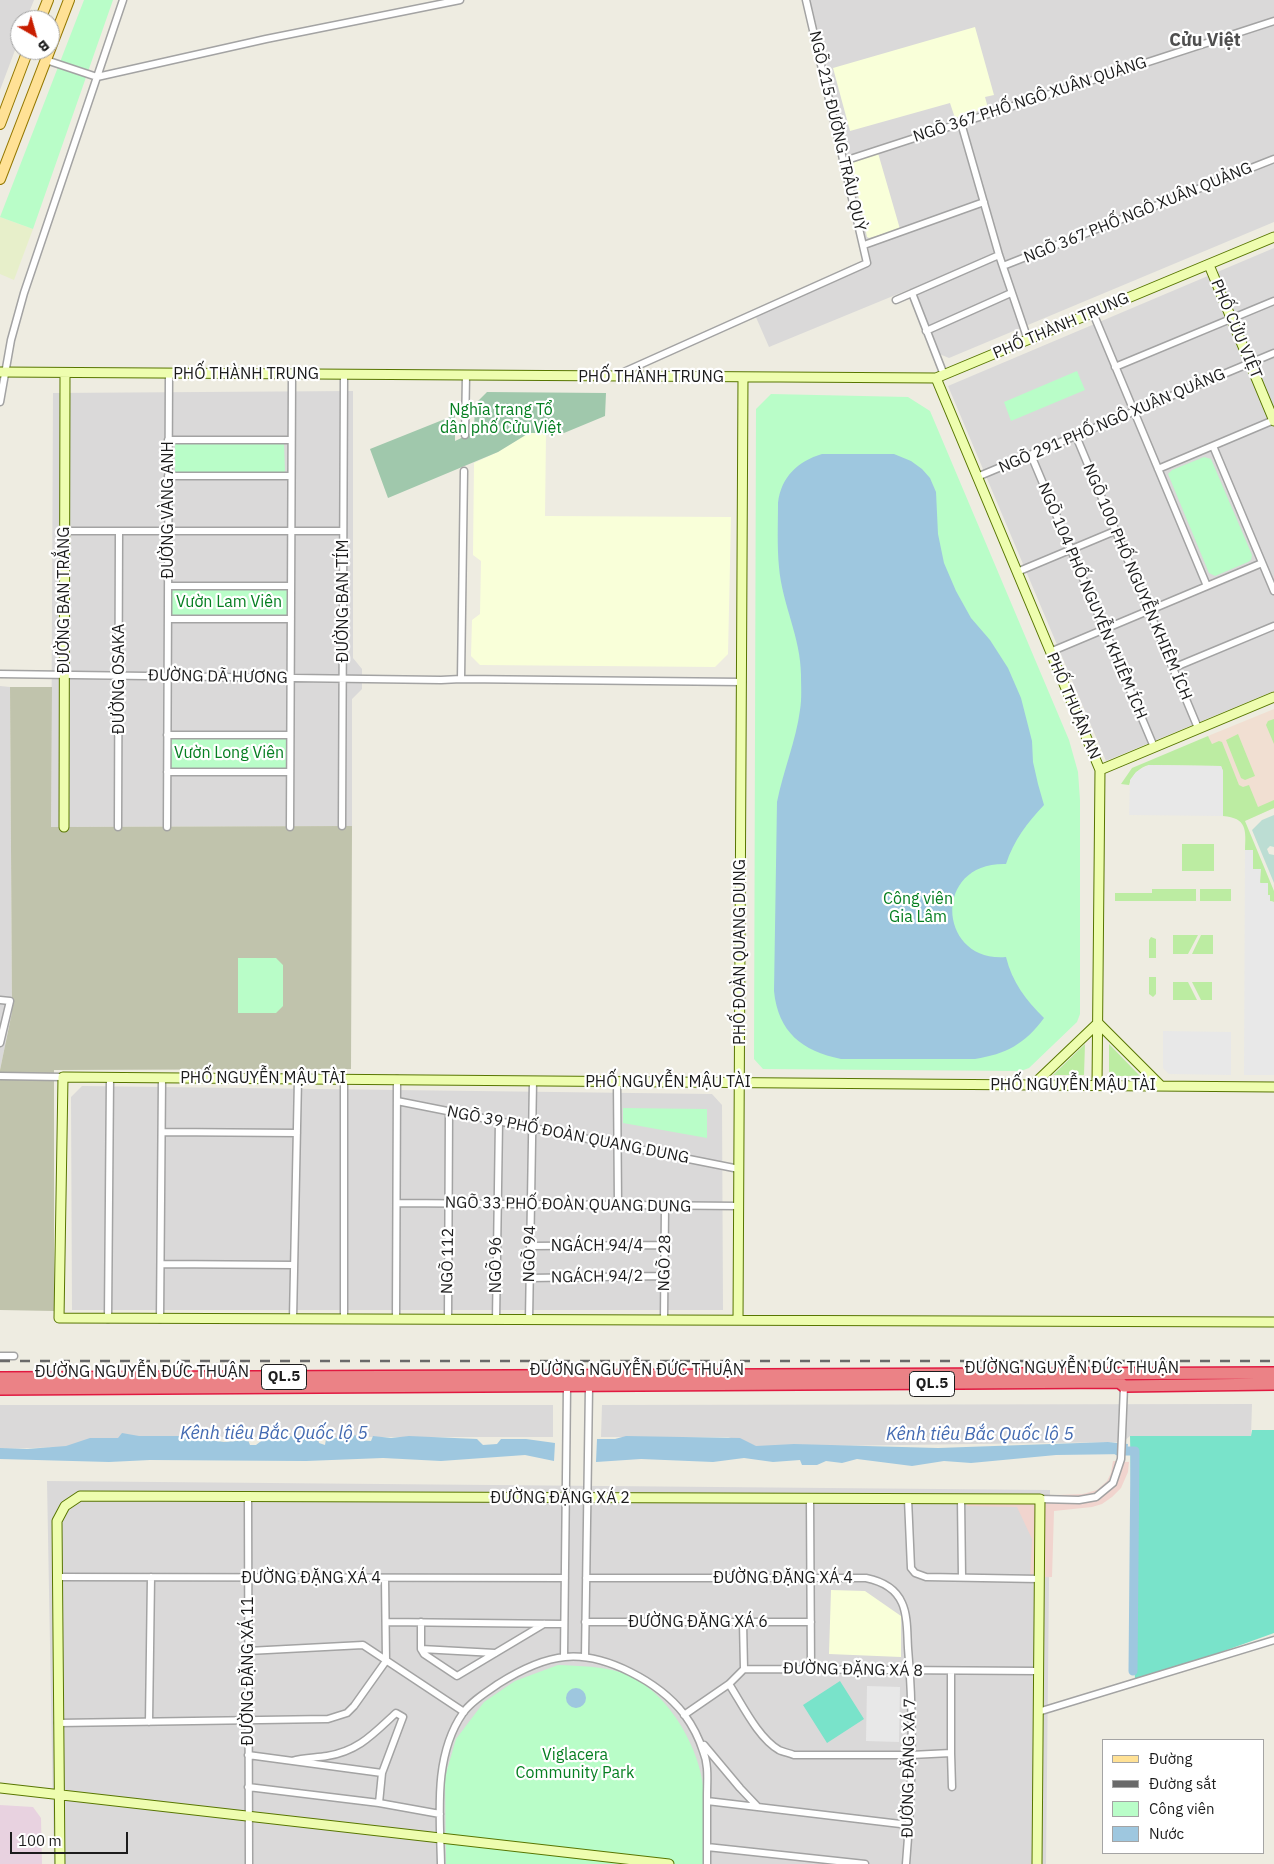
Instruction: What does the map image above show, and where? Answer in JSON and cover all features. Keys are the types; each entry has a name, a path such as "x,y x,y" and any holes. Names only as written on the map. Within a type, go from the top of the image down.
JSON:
{"highway":[{"name":"ĐƯỜNG NGUYỄN ĐỨC THUẬN","path":"589,1381 1274,1373"},
{"name":"ĐƯỜNG NGUYỄN ĐỨC THUẬN","path":"0,1378 1119,1382 1124,1386 1274,1384"},
{"name":"ĐƯỜNG NGUYỄN ĐỨC THUẬN","path":"0,1389 567,1381"}],"main road":[{"path":"60,23 69,0"},
{"path":"0,124 24,60"},
{"path":"0,180 46,60"}],"street":[{"path":"0,402 3,372 24,293 123,0"},
{"path":"46,60 97,77 256,41 460,0"},
{"name":"NGÕ 215 ĐƯỜNG TRÂU QUỲ","path":"613,376 867,263 806,0"},
{"name":"NGÕ 367 PHỐ NGÔ XUÂN QUẢNG","path":"844,161 1274,20"},
{"path":"961,123 1002,266 1028,340"},
{"name":"NGÕ 367 PHỐ NGÔ XUÂN QUẢNG","path":"1002,266 1274,159"},
{"path":"864,244 984,202"},
{"name":"PHỐ THÀNH TRUNG","path":"3,372 940,377 1274,238"},
{"path":"896,300 999,255"},
{"name":"PHỐ CỬU VIỆT","path":"1209,265 1274,421"},
{"path":"912,293 940,377"},
{"path":"926,331 1012,293"},
{"path":"1115,367 1274,301"},
{"path":"1093,313 1207,586"},
{"name":"NGÕ 291 PHỐ NGÔ XUÂN QUẢNG","path":"977,477 1274,353"},
{"name":"ĐƯỜNG BAN TRẮNG","path":"64,827 65,373"},
{"name":"ĐƯỜNG VÀNG ANH","path":"167,827 169,373"},
{"path":"290,827 292,374"},
{"name":"ĐƯỜNG BAN TÍM","path":"342,826 344,375"},
{"path":"465,436 466,375"},
{"name":"PHỐ ĐOÀN QUANG DUNG","path":"738,1320 743,377"},
{"name":"PHỐ THUẬN AN","path":"940,377 977,477 1100,770 1097,1085"},
{"path":"1158,469 1274,421"},
{"name":"NGÕ 100 PHỐ NGUYỄN KHIÊM ÍCH","path":"1076,436 1198,728"},
{"path":"168,440 291,440"},
{"path":"1213,446 1274,592"},
{"name":"NGÕ 104 PHỐ NGUYỄN KHIÊM ÍCH","path":"1031,455 1154,747"},
{"path":"461,679 464,471"},
{"path":"168,476 291,476"},
{"path":"64,531 344,531"},
{"name":"ĐƯỜNG OSAKA","path":"118,827 119,531"},
{"path":"1017,572 1115,531"},
{"path":"1050,652 1262,563"},
{"path":"168,586 291,586"},
{"path":"168,619 291,619"},
{"path":"1173,668 1274,626"},
{"name":"ĐƯỜNG DÃ HƯƠNG","path":"0,674 742,682"},
{"path":"1100,770 1274,697"},
{"path":"168,735 290,735"},
{"path":"167,772 290,772"},
{"path":"0,1000 10,1001 0,1043"},
{"path":"1033,1085 1098,1023 1161,1086"},
{"path":"0,1076 63,1077 59,1318 1274,1322"},
{"name":"PHỐ NGUYỄN MẬU TÀI","path":"63,1077 1274,1087"},
{"path":"108,1319 110,1077"},
{"path":"160,1319 162,1078"},
{"path":"293,1319 298,1079"},
{"path":"344,1079 344,1319"},
{"path":"396,1319 398,1080"},
{"name":"NGÕ 94","path":"528,1320 533,1081"},
{"path":"617,1081 618,1205"},
{"name":"NGÕ 39 PHỐ ĐOÀN QUANG DUNG","path":"397,1101 739,1169"},
{"name":"NGÕ 112","path":"448,1320 449,1112"},
{"name":"NGÕ 96","path":"496,1320 498,1121"},
{"path":"162,1132 297,1133"},
{"name":"NGÕ 33 PHỐ ĐOÀN QUANG DUNG","path":"396,1203 739,1206"},
{"name":"NGÕ 28","path":"664,1320 665,1206"},
{"name":"NGÁCH 94/4","path":"530,1246 665,1245"},
{"path":"161,1264 294,1265"},
{"name":"NGÁCH 94/2","path":"529,1278 664,1276"},
{"path":"0,1356 14,1356"},
{"path":"564,1657 567,1381"},
{"path":"585,1657 589,1381"},
{"path":"1037,1864 1040,1500 1079,1500 1096,1496 1113,1483 1121,1459 1124,1386"},
{"name":"ĐƯỜNG ĐẶNG XÁ 2","path":"57,1577 57,1521 65,1506 80,1496 1040,1500"},
{"name":"ĐƯỜNG ĐẶNG XÁ 11","path":"248,1496 249,1864"},
{"path":"810,1498 811,1670"},
{"path":"908,1499 913,1571 919,1576 1039,1579"},
{"path":"961,1499 962,1577"},
{"path":"57,1577 60,1864"},
{"name":"ĐƯỜNG ĐẶNG XÁ 4","path":"57,1577 565,1578"},
{"path":"149,1722 151,1578"},
{"path":"58,1723 328,1719 339,1717 347,1713 354,1706 386,1661 385,1578"},
{"name":"ĐƯỜNG ĐẶNG XÁ 4","path":"586,1578 871,1579 886,1584 895,1592 902,1603 905,1615 910,1671"},
{"path":"386,1622 564,1624"},
{"path":"421,1622 421,1649 424,1654 457,1676 544,1624"},
{"name":"ĐƯỜNG ĐẶNG XÁ 6","path":"585,1622 811,1622"},
{"path":"684,1715 729,1684 744,1669 743,1622"},
{"path":"1038,1712 1274,1640"},
{"path":"248,1651 363,1645 464,1712"},
{"path":"421,1649 495,1653"},
{"path":"440,1864 443,1762 451,1737 464,1712 486,1693 510,1677 536,1665 564,1657 585,1657 623,1669 642,1679 660,1692 684,1715 698,1738 759,1808"},
{"name":"ĐƯỜNG ĐẶNG XÁ 8","path":"744,1669 1038,1671"},
{"name":"ĐƯỜNG ĐẶNG XÁ 7","path":"906,1864 911,1755 910,1671"},
{"path":"952,1671 952,1787"},
{"path":"729,1684 768,1741 780,1750 794,1755 951,1753"},
{"path":"292,1761 305,1756 326,1756 348,1751 368,1740 396,1713 403,1717 382,1773 379,1803"},
{"path":"698,1738 707,1764 707,1864"},
{"path":"248,1755 382,1773"},
{"path":"248,1787 379,1803 440,1814"},
{"path":"0,1788 669,1864"},
{"path":"707,1801 909,1825"},
{"path":"707,1847 865,1864"}],"shaded area":[{"path":"0,0 34,0 30,10 10,10 11,60 0,90"},
{"path":"810,0 1274,0 1274,222 949,358 937,353 910,289 769,347 755,315 871,261"},
{"path":"975,27 994,95 985,97 988,108 955,118 950,103 850,131 833,68"},
{"path":"878,153 900,229 869,238 867,237 851,162"},
{"path":"0,217 33,229 14,280 0,274"},
{"path":"1274,248 1274,691 1106,761 948,386"},
{"path":"353,391 353,658 362,669 362,689 352,699 352,826 51,827 53,393"},
{"path":"529,433 546,433 545,516 731,517 728,654 715,667 480,665 471,656 472,620 480,614 481,561 473,555 474,463 498,452"},
{"path":"0,686 10,687 12,1012 0,1070"},
{"path":"10,687 52,687 51,827 352,826 351,1069 54,1070 54,1311 0,1310 0,1070 12,1012"},
{"path":"1274,709 1274,808 1244,821 1208,736"},
{"path":"1149,765 1221,766 1223,771 1223,816 1129,815 1130,780 1136,772"},
{"path":"1274,815 1274,847 1270,846 1267,849 1269,854 1274,855 1274,883 1252,830 1262,820"},
{"path":"1245,850 1253,850 1253,869 1261,869 1260,883 1268,883 1268,895 1270,895 1270,901 1274,902 1274,1075 1244,1075"},
{"path":"1163,1031 1231,1032 1231,1075 1169,1074 1163,1068"},
{"path":"82,1086 712,1094 722,1105 723,1310 72,1310 71,1097"},
{"path":"1252,1404 1251,1436 1130,1436 1123,1442 755,1447 728,1437 601,1437 602,1405"},
{"path":"0,1405 553,1405 553,1437 127,1437 64,1447 0,1449"},
{"path":"1113,1461 1129,1462 1128,1472 1121,1488 1112,1497 1102,1504 1092,1507 1054,1511 1052,1577 1030,1578 1032,1539 1017,1507 967,1506 966,1494 1056,1495 1083,1494 1097,1490 1107,1481 1111,1473"},
{"path":"47,1481 1050,1490 1046,1864 54,1864"},
{"path":"831,1590 865,1591 901,1616 901,1657 829,1654"},
{"path":"867,1686 900,1687 899,1742 866,1741"},
{"path":"0,1805 33,1807 41,1818 42,1864 0,1864"}],"green space":[{"path":"84,0 113,0 33,229 0,217"},
{"path":"1077,371 1085,390 1011,421 1004,402"},
{"name":"Nghĩa trang Tổ dân phố Cửu Việt","path":"487,392 606,393 605,416 564,433 529,433 498,452 388,498 370,449 455,415 455,441 474,432 475,404"},
{"name":"Công viên Gia Lâm","path":"771,394 908,397 930,411 1069,740 1078,772 1080,800 1080,1014 1077,1022 1029,1068 1021,1071 763,1069 754,1059 756,409"},
{"path":"175,444 284,444 285,472 175,472"},
{"path":"1204,457 1211,459 1252,555 1251,560 1248,562 1215,576 1209,573 1168,474 1172,470"},
{"name":"Vườn Lam Viên","path":"168,586 291,586 291,619 168,619"},
{"path":"1274,719 1274,744 1266,725 1268,721"},
{"path":"1238,734 1255,776 1245,780 1241,778 1226,740"},
{"name":"Vườn Long Viên","path":"167,735 290,735 290,772 167,772"},
{"path":"1208,736 1212,744 1219,741 1222,742 1239,785 1243,787 1249,785 1258,807 1274,800 1274,808 1245,821 1274,891 1274,902 1270,901 1253,869 1253,850 1245,850 1245,831 1241,822 1231,817 1223,816 1223,771 1221,766 1149,765 1137,772 1129,785 1121,784 1132,768"},
{"path":"1182,844 1214,844 1214,871 1182,871"},
{"path":"1152,889 1196,889 1196,901 1115,901 1115,893 1152,893"},
{"path":"1200,889 1231,889 1231,901 1200,901"},
{"path":"1173,935 1198,935 1188,954 1173,954"},
{"path":"1201,935 1213,935 1213,954 1192,954"},
{"path":"1151,937 1156,939 1156,958 1149,958 1149,940"},
{"path":"238,958 276,958 283,965 283,1006 276,1013 238,1013"},
{"path":"1149,977 1156,977 1156,994 1153,997 1149,994"},
{"path":"1173,982 1188,982 1197,1000 1173,1000"},
{"path":"1192,982 1212,982 1212,1000 1201,1000"},
{"path":"1085,1044 1084,1075 1053,1075"},
{"path":"1109,1044 1140,1076 1109,1076"},
{"path":"623,1108 707,1109 707,1138 623,1123"},
{"path":"1252,1430 1274,1430 1274,1633 1135,1683 1130,1436 1251,1436"},
{"name":"Viglacera Community Park","path":"558,1665 583,1666 623,1673 639,1681 654,1692 679,1723 689,1740 702,1777 704,1795 703,1864 446,1864 445,1777 456,1739 484,1702 515,1681"},
{"path":"840,1681 864,1719 827,1743 803,1705"}],"water":[{"name":"Công viên Gia Lâm","path":"822,454 894,454 911,461 930,478 936,492 938,534 944,563 956,591 971,618 990,640 1008,668 1021,698 1032,741 1033,762 1044,805 1022,832 1006,864 982,868 965,879 955,894 952,912 956,930 967,945 983,955 1006,957 1012,975 1020,990 1044,1018 1030,1035 1022,1041 1005,1051 986,1057 975,1059 841,1059 815,1051 794,1037 781,1018 776,1005 774,991 777,802 796,733 801,706 798,648 779,567 778,503 783,485 792,471 805,461"},
{"path":"122,1433 139,1436 183,1436 224,1442 248,1440 250,1445 256,1445 269,1435 318,1438 319,1443 325,1445 326,1439 358,1435 359,1440 371,1441 373,1436 391,1438 409,1436 477,1439 483,1445 497,1444 501,1439 526,1439 555,1443 554,1461 525,1455 441,1461 383,1458 306,1461 150,1460 109,1462 0,1459 0,1448 27,1449 66,1446 90,1438 118,1438"},
{"path":"626,1436 740,1438 756,1446 794,1444 938,1448 1108,1442 1128,1444 1127,1454 1056,1455 971,1463 944,1461 912,1466 857,1459 842,1463 826,1461 817,1465 802,1465 800,1460 773,1462 744,1458 713,1462 641,1459 596,1462 597,1439 615,1439"},
{"path":"576,1688 583,1691 586,1698 583,1705 576,1708 569,1705 566,1698 569,1691"}],"waterway":[{"name":"Kênh tiêu Bắc Quốc lộ 5","path":"1118,1451 1135,1451 1133,1671"}],"railway":[{"path":"0,1361 1274,1361"}],"district":[{"name":"Cửu Việt","path":"1205,41"}]}
